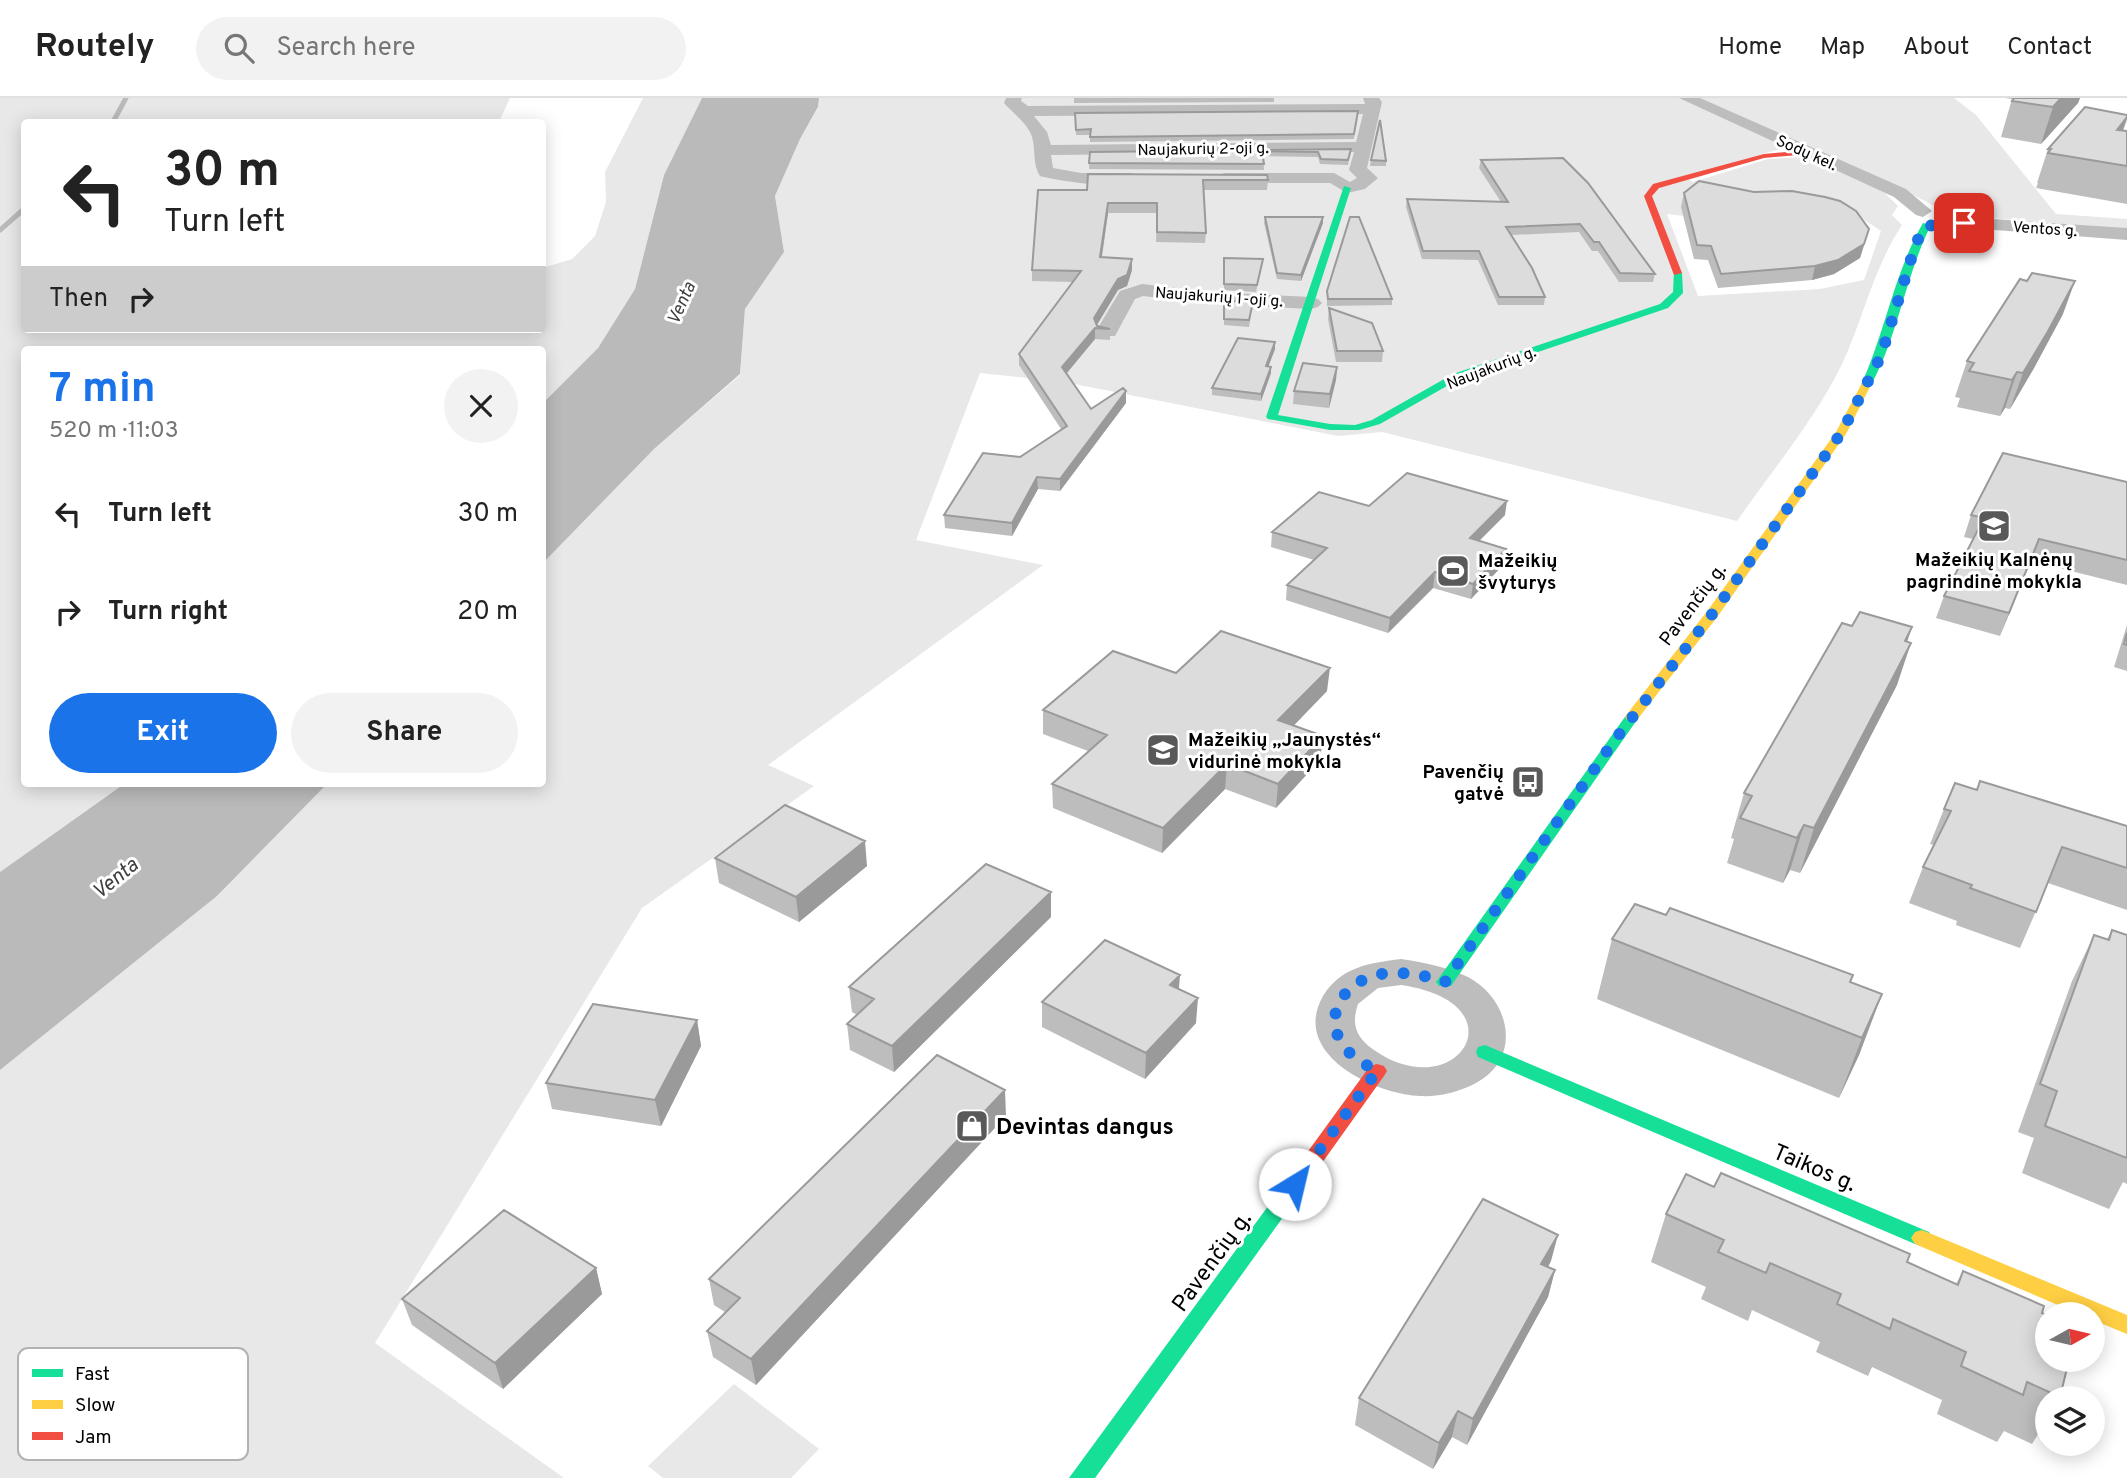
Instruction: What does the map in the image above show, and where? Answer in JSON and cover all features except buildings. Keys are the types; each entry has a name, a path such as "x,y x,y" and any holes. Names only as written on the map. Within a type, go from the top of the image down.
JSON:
{"street":[{"name":"Sodų kel.","path":"1687,98 1900,193 1925,218"},
{"path":"1148,178 1059,176 1046,172 1043,164 1045,150 1036,126 1026,119 1019,105 1371,104 1358,170 1343,172 1341,183 1201,178"},
{"name":"Naujakurių 2-oji g.","path":"1045,150 1361,147"},
{"name":"Naujakurių g.","path":"1341,183 1311,303 1272,417 1330,428 1355,428 1376,422 1457,376 1664,306 1678,293 1679,278 1648,196 1656,186 1764,156 1807,152"},
{"name":"Ventos g.","path":"1925,218 1951,228 1951,216 2127,234"},
{"name":"Pavenčių g.","path":"1445,982 1614,741 1713,613 1842,432 1881,356 1925,218"},
{"name":"Naujakurių 1-oji g.","path":"1107,331 1127,295 1142,290 1211,298 1311,303"},
{"path":"1390,973 1423,975 1445,982 1463,992 1478,1006 1486,1021 1489,1037 1485,1052 1475,1064 1460,1074 1441,1080 1398,1078 1377,1071 1352,1054 1337,1033 1334,1018 1337,1004 1346,992 1360,981 1390,973"},
{"name":"Taikos g.","path":"1485,1052 2127,1325"},
{"name":"Pavenčių g.","path":"1081,1478 1377,1071"}],"shaded area":[{"path":"0,98 510,98 500,119 21,119 21,333 546,333 546,267 572,259 595,236 606,202 605,172 643,98 702,98 664,175 635,289 598,348 546,400 546,346 21,346 21,787 120,787 0,872"},
{"path":"819,98 1680,98 1787,147 1684,177 1693,182 1768,159 1801,157 1821,163 1884,192 1898,206 1892,215 1902,225 1883,259 1850,346 1831,384 1807,424 1737,521 1382,432 1338,436 1064,382 980,373 916,540 1043,565 768,765 814,786 642,908 375,1343 564,1478 0,1478 0,1070 217,896 324,787 546,787 546,560 654,449 740,375 745,309 784,252 775,196 800,139 818,108","holes":["1667,214 1715,220 1857,215 1881,231 1864,280 1820,289 1698,296"]},
{"path":"1697,98 1954,98 1976,115 2056,214 2127,219 2127,229 1978,217 1942,210 1888,182"},
{"path":"734,1384 819,1449 791,1478 663,1478 648,1466"}],"water":[{"name":"Venta","path":"702,98 819,98 818,107 800,139 775,196 784,252 745,309 740,374 654,449 546,560 546,400 598,348 635,289 664,175"},
{"name":"Venta","path":"120,787 324,787 217,896 0,1070 0,872"}],"waterway":[{"path":"115,119 126,98"},
{"path":"0,230 21,212"}],"traffic: fast":[{"path":"1347,188 1272,417 1330,427 1355,428 1376,422 1457,376 1664,306 1678,293 1677,273"},
{"path":"1866,385 1882,346 1908,264 1926,225"},
{"path":"1445,982 1632,717"},
{"path":"1485,1052 1922,1238"},
{"path":"1081,1478 1300,1178"}],"traffic: slow":[{"path":"1632,717 1713,613 1842,432 1866,385"},
{"path":"1922,1238 2127,1325"}],"traffic: jam":[{"path":"1677,273 1648,196 1656,186 1764,156 1807,152"},
{"path":"1300,1178 1377,1071"}],"place":[{"name":"Mažeikių Kalnėnų pagrindinė mokykla","path":"1994,526"},
{"name":"Mažeikių švyturys","path":"1453,571"},
{"name":"Mažeikių „Jaunystės“ vidurinė mokykla","path":"1163,750"},
{"name":"Pavenčių gatvė","path":"1528,782"},
{"name":"Devintas dangus","path":"972,1126"}],"route":[{"path":"1295,1184 1377,1071 1359,1061 1345,1048 1337,1033 1334,1018 1337,1004 1346,992 1360,981 1379,974 1401,972 1445,982 1614,741 1713,613 1842,432 1881,356 1916,243 1926,225 1951,228 1964,223"}]}
